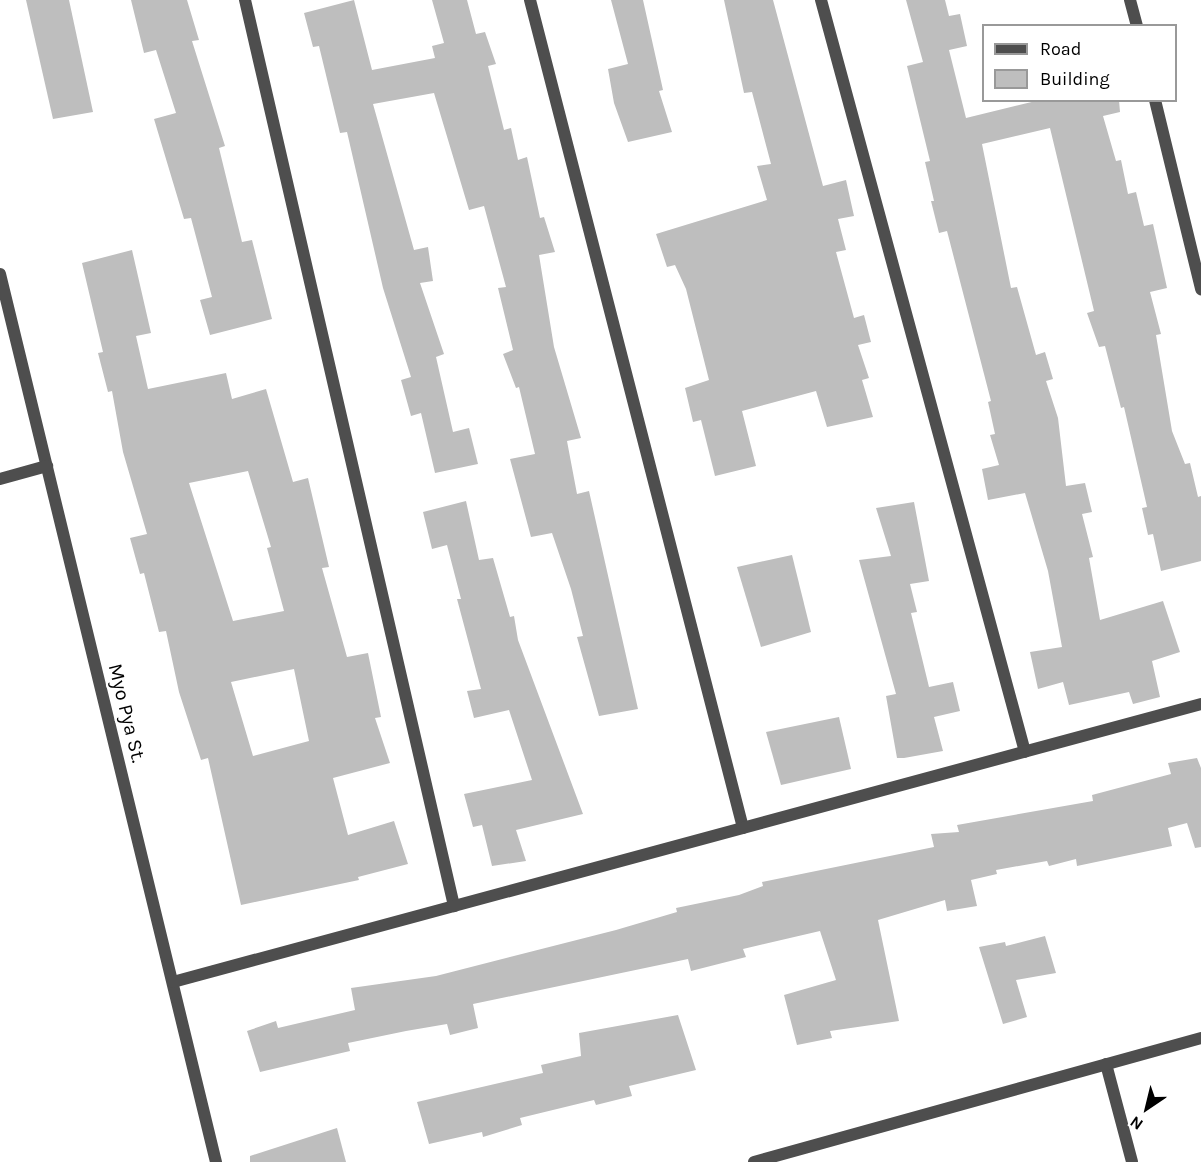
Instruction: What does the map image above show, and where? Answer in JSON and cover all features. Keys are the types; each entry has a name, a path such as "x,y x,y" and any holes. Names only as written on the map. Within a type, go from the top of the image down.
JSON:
{"street":[{"path":"245,0 454,906"},
{"path":"530,0 743,828"},
{"path":"821,0 1025,752"},
{"path":"1130,0 1136,24"},
{"path":"1155,102 1201,289"},
{"name":"Myo Pya St.","path":"0,274 216,1162"},
{"path":"0,479 47,466"},
{"path":"173,982 1201,704"},
{"path":"754,1162 1201,1038"},
{"path":"1106,1064 1132,1162"}],"building":[{"path":"26,0 69,0 93,112 53,119"},
{"path":"131,0 187,0 199,40 192,41 225,146 219,148 242,242 252,240 272,319 210,335 200,300 212,297 191,218 184,219 154,119 176,113 156,50 144,53"},
{"path":"354,0 372,70 435,58 432,46 444,43 432,0 467,0 476,34 485,32 496,64 488,66 504,130 511,128 518,160 527,157 540,218 544,217 555,252 539,255 554,347 581,438 567,441 577,494 589,491 638,709 599,716 577,637 583,636 571,589 552,533 531,537 510,459 535,454 519,387 516,388 503,354 513,350 498,288 506,287 484,206 469,210 434,93 373,104 414,250 428,247 433,281 420,283 444,354 436,357 453,432 469,428 478,464 435,473 421,413 411,416 401,380 411,377 383,288 347,132 340,133 319,46 313,47 304,13"},
{"path":"611,0 643,0 663,90 659,91 672,132 628,142 614,103 608,69 628,64"},
{"path":"724,0 773,0 823,186 846,180 854,216 838,219 846,250 836,252 854,318 864,315 871,342 858,345 869,378 862,380 873,417 827,427 816,391 742,411 756,466 715,476 701,420 693,422 685,388 709,380 686,289 675,265 667,267 656,234 767,200 757,166 771,164 752,92 744,93"},
{"path":"906,0 945,0 949,16 960,14 967,46 949,50 966,118 1032,102 1119,102 1120,112 1103,116 1116,161 1121,160 1128,194 1136,192 1144,226 1153,224 1167,288 1150,292 1161,334 1156,335 1172,431 1185,464 1190,463 1198,497 1201,496 1201,561 1161,571 1153,534 1148,535 1142,508 1147,507 1124,407 1121,408 1105,346 1099,347 1087,313 1094,311 1050,128 982,144 1011,288 1017,287 1036,355 1045,352 1053,379 1046,381 1058,418 1066,486 1085,483 1092,512 1082,514 1093,557 1089,558 1100,620 1163,601 1180,652 1152,661 1160,697 1133,704 1129,692 1069,705 1063,682 1038,689 1030,652 1062,647 1048,571 1025,493 988,500 982,469 999,465 990,435 995,434 988,402 991,401 947,231 939,233 931,201 934,201 925,162 930,161 907,66 923,62"},
{"path":"132,250 151,333 136,336 148,389 226,373 232,399 266,389 293,482 308,478 329,567 322,568 347,657 368,653 381,717 375,718 390,763 333,778 348,835 394,821 408,864 358,877 359,880 241,905 208,758 201,760 179,692 166,631 159,632 144,573 140,574 130,538 147,534 123,452 112,391 108,392 98,353 103,352 82,263","holes":["248,471 271,547 267,548 284,611 233,621 189,483","294,669 309,741 253,756 231,682"]},
{"path":"466,501 479,560 493,558 510,617 514,616 518,640 583,814 516,830 526,861 492,866 482,825 473,827 464,794 532,780 509,710 474,718 467,691 481,689 457,599 461,599 447,545 432,549 423,512"},
{"path":"914,502 929,581 910,584 917,612 911,613 929,687 953,682 960,711 934,717 943,751 897,758 886,696 896,694 859,560 891,556 876,508"},
{"path":"792,555 811,632 761,647 737,567"},
{"path":"839,717 851,769 781,785 766,732"},
{"path":"1197,758 1201,768 1201,847 1195,848 1187,823 1168,828 1172,846 1077,866 1076,859 1049,866 1047,861 996,870 997,874 971,880 977,906 947,911 945,900 878,920 899,1021 830,1031 832,1038 797,1045 784,995 836,980 820,931 743,949 746,957 691,971 688,959 473,1004 478,1028 450,1035 447,1024 406,1031 348,1043 350,1051 260,1072 247,1031 276,1021 278,1028 355,1010 351,988 436,976 616,930 677,912 676,908 739,895 763,886 762,882 934,847 931,834 959,832 957,825 1093,801 1092,795 1171,774 1168,763"},
{"path":"1045,936 1056,973 1016,980 1027,1017 1003,1024 979,947 1005,942 1006,946"},
{"path":"678,1015 696,1070 629,1086 632,1096 596,1105 594,1100 520,1118 522,1125 483,1137 482,1132 429,1144 417,1102 543,1073 541,1065 581,1056 579,1033"},
{"path":"337,1128 346,1162 250,1162 250,1156"}]}
